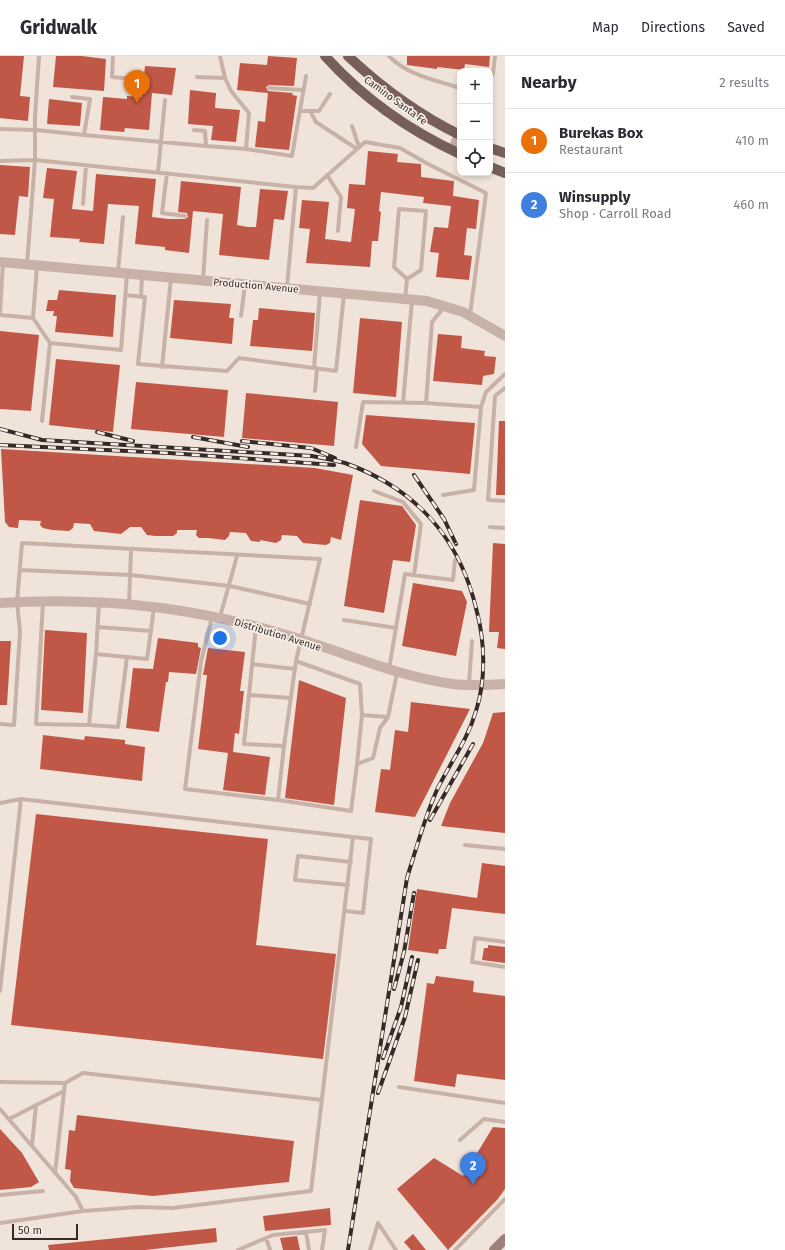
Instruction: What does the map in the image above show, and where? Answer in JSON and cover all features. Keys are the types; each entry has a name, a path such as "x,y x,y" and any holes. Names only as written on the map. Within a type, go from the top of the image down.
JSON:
{"main road":[{"name":"Camino Santa Fe","path":"326,56 356,86 397,118 428,138 456,152"},
{"name":"Camino Santa Fe","path":"348,56 407,104 457,132"},
{"path":"493,149 505,153"},
{"path":"493,168 505,173"},
{"path":"494,1250 505,1239"}],"street":[{"path":"456,152 458,140"},
{"name":"Production Avenue","path":"2,262 427,301 445,306 470,316 505,336"},
{"name":"Distribution Avenue","path":"0,603 99,603 129,604 154,608 256,626 393,671 454,684 505,684"}],"lane":[{"path":"39,56 32,265 33,318 50,343 42,421"},
{"path":"113,56 112,77 133,79"},
{"path":"220,56 225,78 231,91 249,113 246,150"},
{"path":"389,56 399,66 405,69 425,78 457,87"},
{"path":"493,74 495,56"},
{"path":"0,129 36,130 246,150 292,156 306,76"},
{"path":"197,77 225,78"},
{"path":"269,88 303,90"},
{"path":"300,111 319,111 330,94"},
{"path":"72,97 90,99 84,135"},
{"path":"158,172 164,100"},
{"path":"310,111 316,122 358,148"},
{"path":"352,126 358,148"},
{"path":"194,130 205,131 206,146"},
{"path":"0,161 36,160 313,188 365,142 400,148 486,193 470,316"},
{"path":"83,204 86,166"},
{"path":"167,173 162,213 185,216"},
{"path":"327,175 341,197 338,232"},
{"path":"286,288 296,187"},
{"path":"403,402 409,299 407,279 394,266 399,209 426,211 421,270 407,279"},
{"path":"50,343 121,350 125,295 123,273 123,216"},
{"path":"203,280 207,220"},
{"path":"2,262 0,314 33,318"},
{"path":"141,296 142,275"},
{"path":"162,367 171,278"},
{"path":"241,316 245,284"},
{"path":"315,391 321,291"},
{"path":"125,295 145,297 138,364 227,371 238,358 336,371 344,293"},
{"path":"426,403 432,322 445,306"},
{"path":"442,495 474,490 481,407 486,392 505,374"},
{"path":"505,388 495,396 488,500 505,501"},
{"path":"356,447 363,402 403,402 481,407"},
{"path":"374,491 403,502 421,524 414,575"},
{"path":"490,527 505,528"},
{"path":"0,724 14,725 20,632 17,602 21,570 22,543 237,556 320,559 296,661 278,800"},
{"path":"129,604 131,550"},
{"path":"237,556 230,586 216,618 201,662 185,789 278,800 351,811 362,715 360,684 296,661"},
{"path":"357,764 373,758 380,728 388,717 396,628 405,574 453,580 455,560"},
{"path":"21,570 131,575 230,586 310,604"},
{"path":"43,602 36,724 89,725 118,728 127,657"},
{"path":"89,725 99,603"},
{"path":"96,654 147,659 154,608"},
{"path":"344,620 396,628"},
{"path":"256,626 244,744 284,746"},
{"path":"98,627 151,631"},
{"path":"469,685 472,641"},
{"path":"252,664 295,670"},
{"path":"249,695 291,698"},
{"path":"362,715 388,717"},
{"path":"0,991 21,799"},
{"path":"0,803 21,799 372,839 363,913 345,911"},
{"path":"0,1222 83,1211 137,1207 173,1208 311,1191 353,837"},
{"path":"465,845 505,849"},
{"path":"348,885 295,880 298,856 351,862"},
{"path":"505,942 475,938 472,962 505,967"},
{"path":"0,1081 65,1083 83,1073 322,1100"},
{"path":"56,1173 65,1083"},
{"path":"399,1087 505,1103"},
{"path":"9,1119 64,1091"},
{"path":"32,1145 36,1105"},
{"path":"0,1109 76,1196 83,1211"},
{"path":"460,1140 484,1119 505,1122"},
{"path":"0,1195 43,1191"},
{"path":"455,1250 505,1198"},
{"path":"370,1250 378,1223 396,1250"},
{"path":"238,1250 273,1235 325,1230 322,1250"},
{"path":"306,1232 309,1250"},
{"path":"266,1238 270,1250"}],"building":[{"path":"0,56 24,56 20,96 30,97 28,121 0,118"},
{"path":"56,56 82,56 106,59 104,91 53,87"},
{"path":"268,56 297,58 294,86 269,85 266,87 268,91 293,93 292,95 297,96 289,150 255,147 258,121 265,122 268,93 237,90 240,63 267,65"},
{"path":"407,56 490,56 489,67 465,64 464,68 457,68 457,69 437,67 437,69 407,65"},
{"path":"145,66 176,68 172,95 152,93 149,130 125,128 124,132 100,130 103,97 127,99 127,96 142,97"},
{"path":"190,90 216,93 215,108 240,110 236,142 211,140 213,126 188,124"},
{"path":"49,99 82,103 80,126 47,124"},
{"path":"368,151 398,154 397,162 421,164 421,177 454,181 453,196 479,200 476,229 467,228 464,255 472,256 469,280 436,277 439,253 430,252 434,227 448,228 451,206 423,203 424,197 381,192 379,211 381,212 378,241 372,241 370,267 306,263 310,229 299,228 302,200 329,202 325,239 351,242 355,209 347,208 349,184 365,185"},
{"path":"0,165 30,167 28,197 19,196 15,235 0,234"},
{"path":"47,168 77,171 72,209 93,211 96,174 156,179 152,217 168,219 185,219 188,217 187,213 178,212 181,181 241,187 237,225 248,227 256,227 260,189 288,191 284,220 274,219 269,260 219,255 223,214 193,211 189,253 165,250 165,247 135,244 139,206 108,204 104,244 79,242 80,239 50,237 54,199 43,198"},
{"path":"59,290 116,295 113,337 55,332 57,316 53,316 54,311 46,311 48,300 57,300"},
{"path":"174,300 231,304 229,318 234,318 232,344 170,338"},
{"path":"259,308 315,313 312,351 250,346 253,320 258,320"},
{"path":"360,318 402,322 396,397 353,393"},
{"path":"0,331 39,335 31,411 0,409"},
{"path":"438,334 462,336 461,348 485,351 484,356 496,357 494,374 483,376 482,385 433,381"},
{"path":"56,359 120,365 113,432 49,425"},
{"path":"136,382 228,390 224,437 131,429"},
{"path":"246,393 338,402 334,446 242,438"},
{"path":"366,415 475,423 470,474 381,466 362,444"},
{"path":"499,421 505,421 505,495 496,495"},
{"path":"1,449 315,468 353,475 341,540 331,537 330,543 326,545 303,543 297,536 282,535 281,540 276,543 260,540 260,542 251,541 246,533 230,532 229,536 225,540 199,538 196,535 197,530 177,530 177,533 173,536 156,536 147,535 141,527 130,527 121,534 94,531 90,524 74,523 73,528 69,531 52,530 43,528 40,525 41,521 19,520 18,528 9,527 5,522"},
{"path":"360,500 402,506 416,525 410,562 393,560 384,613 344,606"},
{"path":"493,543 505,544 505,649 497,648 499,632 489,632"},
{"path":"413,583 462,591 467,602 456,656 402,646"},
{"path":"45,630 87,633 83,713 41,710"},
{"path":"158,638 198,643 198,647 201,648 196,674 169,672 168,682 166,682 159,732 126,728 133,668 153,669"},
{"path":"0,641 11,641 7,705 0,705"},
{"path":"208,648 245,652 240,691 244,691 239,734 235,733 233,752 270,757 265,795 223,790 228,753 198,749 207,675 203,675"},
{"path":"299,680 346,698 334,805 285,798"},
{"path":"411,702 470,709 415,817 375,812 381,769 390,770 395,730 408,732"},
{"path":"505,712 505,833 441,826 450,803 483,743 493,713"},
{"path":"43,735 84,740 85,736 125,740 125,744 145,747 142,781 40,769"},
{"path":"36,814 268,839 256,945 336,954 323,1059 11,1025"},
{"path":"482,863 505,866 505,914 452,908 446,949 439,949 438,954 408,950 417,889 477,898"},
{"path":"488,945 505,947 505,963 482,960 484,948 488,948"},
{"path":"436,976 474,981 473,992 505,996 505,1080 457,1074 455,1087 414,1081 427,983 434,984"},
{"path":"77,1115 294,1141 289,1182 153,1196 74,1188 70,1181 71,1170 65,1169 69,1130 75,1131"},
{"path":"493,1127 505,1128 505,1189 497,1200 448,1250 397,1189 434,1158 463,1176"},
{"path":"0,1129 22,1153 39,1182 31,1187 0,1190"},
{"path":"330,1208 331,1225 265,1231 263,1216"},
{"path":"216,1228 217,1242 145,1250 49,1250 48,1245"},
{"path":"413,1234 426,1250 411,1250 404,1242"},
{"path":"297,1236 300,1250 283,1250 280,1238"}],"railway":[{"path":"0,429 42,440 312,456 345,463 371,474 394,487 414,502 432,520 447,539 459,561 469,585 480,624 483,649 482,687 476,711 468,733 436,792 420,835 407,878 348,1250"},
{"path":"97,432 133,441"},
{"path":"193,437 248,447"},
{"path":"242,441 311,448 335,458"},
{"path":"0,445 169,453 334,465"},
{"path":"414,475 444,519 456,544"},
{"path":"430,820 473,744"},
{"path":"394,989 404,952 414,893"},
{"path":"383,1058 401,1007 412,957"},
{"path":"378,1093 405,1017 418,960"}],"place":[{"name":"Burekas Box","path":"137,103"},
{"name":"Winsupply","path":"473,1185"}]}
